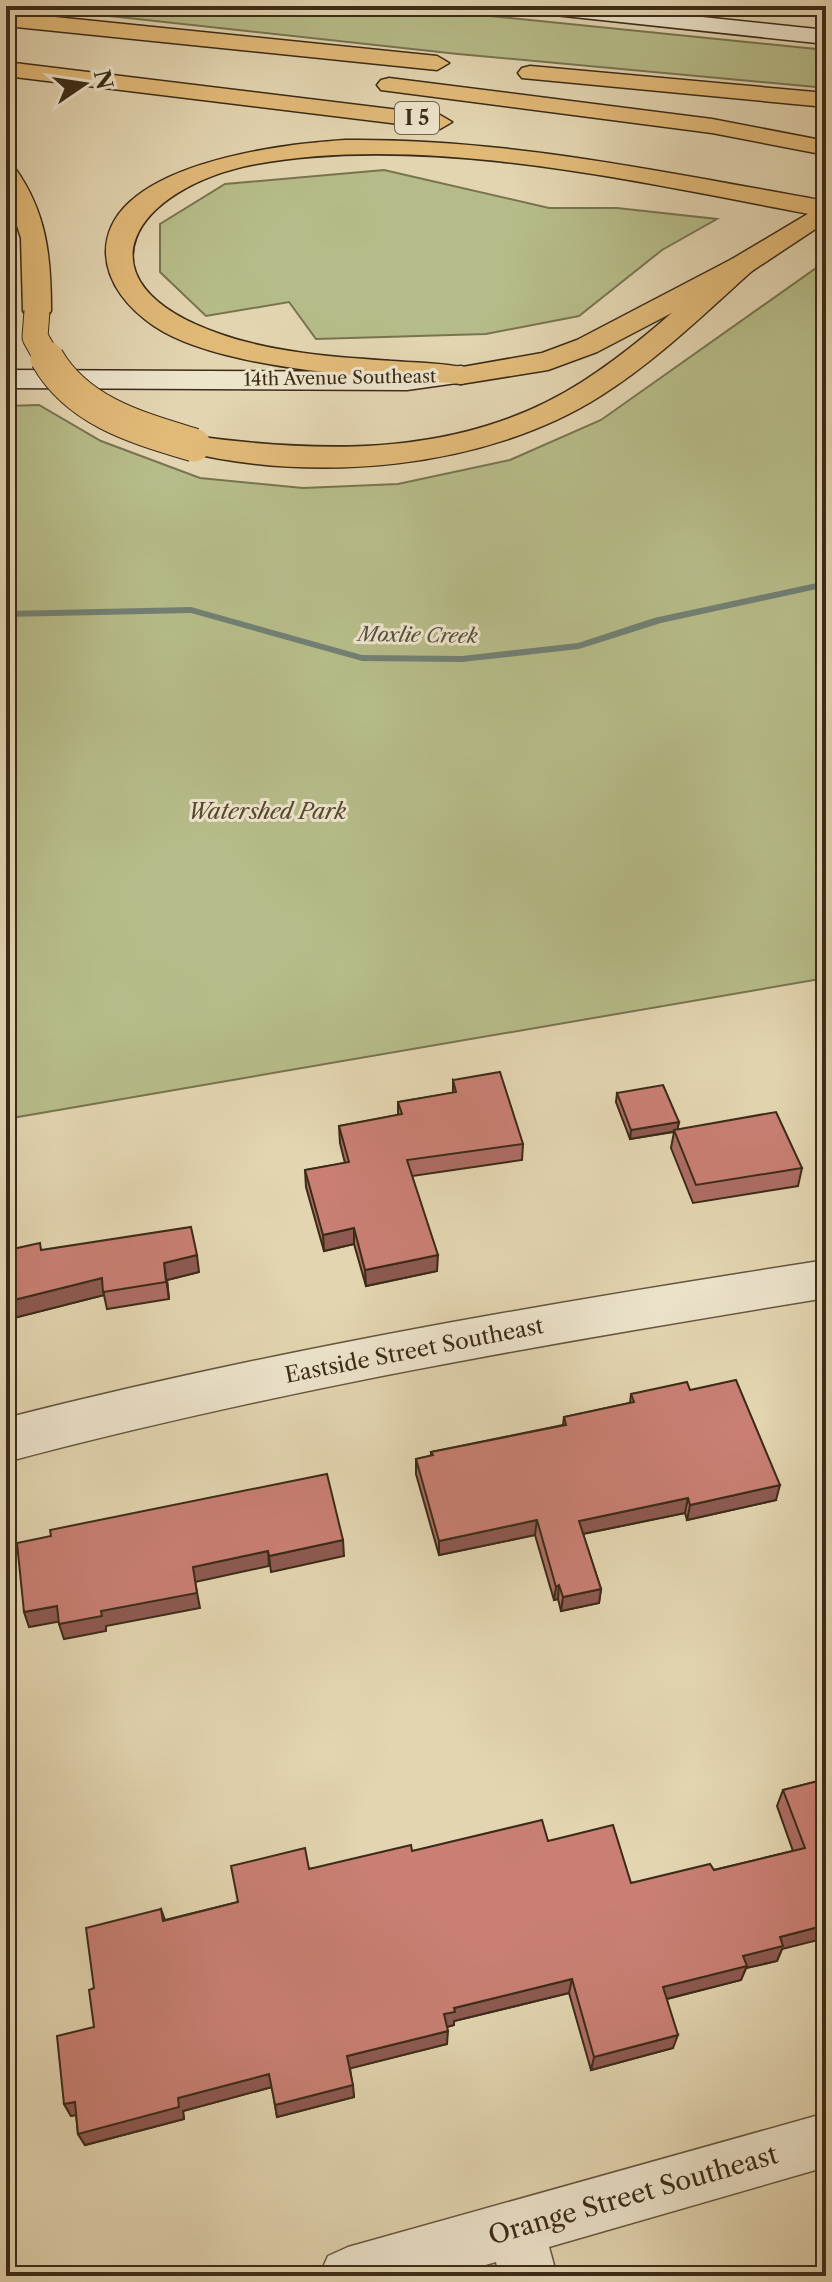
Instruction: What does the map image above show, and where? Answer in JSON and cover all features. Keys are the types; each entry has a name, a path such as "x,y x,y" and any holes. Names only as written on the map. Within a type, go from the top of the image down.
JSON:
{"main road":[{"path":"536,6 826,37"},
{"path":"6,19 465,66"},
{"path":"6,43 38,46"},
{"name":"I 5","path":"6,69 470,126"},
{"path":"511,71 826,100"},
{"name":"I 5","path":"366,82 712,126 826,148"},
{"path":"461,375 305,361 220,345 163,320 145,306 121,273 119,240 129,221 145,206 190,177 255,157 360,145 494,154 826,210"},
{"path":"6,173 27,207 34,230 38,254 35,337 54,370 84,402 139,428 194,445 302,456 377,456 445,448 503,433 568,403 655,343 742,265"},
{"name":"14th Avenue Southeast","path":"6,379 407,381 548,361 587,346 742,265 826,210"},
{"name":"Eastside Street Southeast","path":"6,1440 78,1420 328,1366 572,1320 826,1279"}],"street":[{"name":"Orange Street Southeast","path":"348,2276 523,2253 826,2140"}],"green space":[{"path":"18,6 393,6 826,50 826,88 458,54"},
{"path":"384,170 549,208 617,208 717,219 662,250 579,316 486,334 316,339 289,302 206,316 160,272 160,224 225,184"},
{"name":"Watershed Park","path":"826,261 826,978 6,1119 6,406 39,405 101,441 200,478 303,488 398,484 510,460 601,420"}],"building":[{"path":"500,1072 523,1144 407,1160 438,1255 365,1270 354,1228 323,1235 305,1170 349,1162 339,1126 402,1114 398,1102 456,1092 453,1080"},
{"path":"663,1085 679,1122 631,1130 617,1093"},
{"path":"776,1112 802,1168 696,1185 674,1130"},
{"path":"191,1227 197,1255 164,1263 166,1282 103,1292 102,1278 6,1302 6,1242 8,1250 40,1243 41,1250"},
{"path":"736,1380 780,1485 690,1505 688,1498 579,1521 601,1589 563,1597 559,1585 556,1587 537,1520 439,1541 416,1459 433,1455 431,1452 566,1425 564,1417 634,1402 631,1394 687,1382 690,1390"},
{"path":"327,1474 343,1540 269,1556 268,1551 193,1567 197,1593 101,1611 102,1616 59,1624 57,1606 24,1612 17,1543 51,1536 50,1530"},
{"path":"826,1779 826,1925 780,1937 783,1946 743,1956 747,1966 663,1987 678,2035 594,2057 572,1979 454,2008 455,2012 444,2014 448,2031 347,2056 353,2085 275,2105 269,2074 178,2098 179,2107 78,2134 75,2102 64,2104 57,2036 94,2027 89,1990 94,1988 86,1928 161,1909 163,1921 238,1902 231,1866 305,1848 309,1869 411,1845 412,1851 542,1820 548,1841 613,1825 631,1883 710,1864 714,1870 805,1848 783,1790"}],"waterway":[{"name":"Moxlie Creek","path":"6,614 191,610 362,658 462,659 579,646 658,620 826,584"}],"railway":[{"path":"783,6 826,11"}]}
